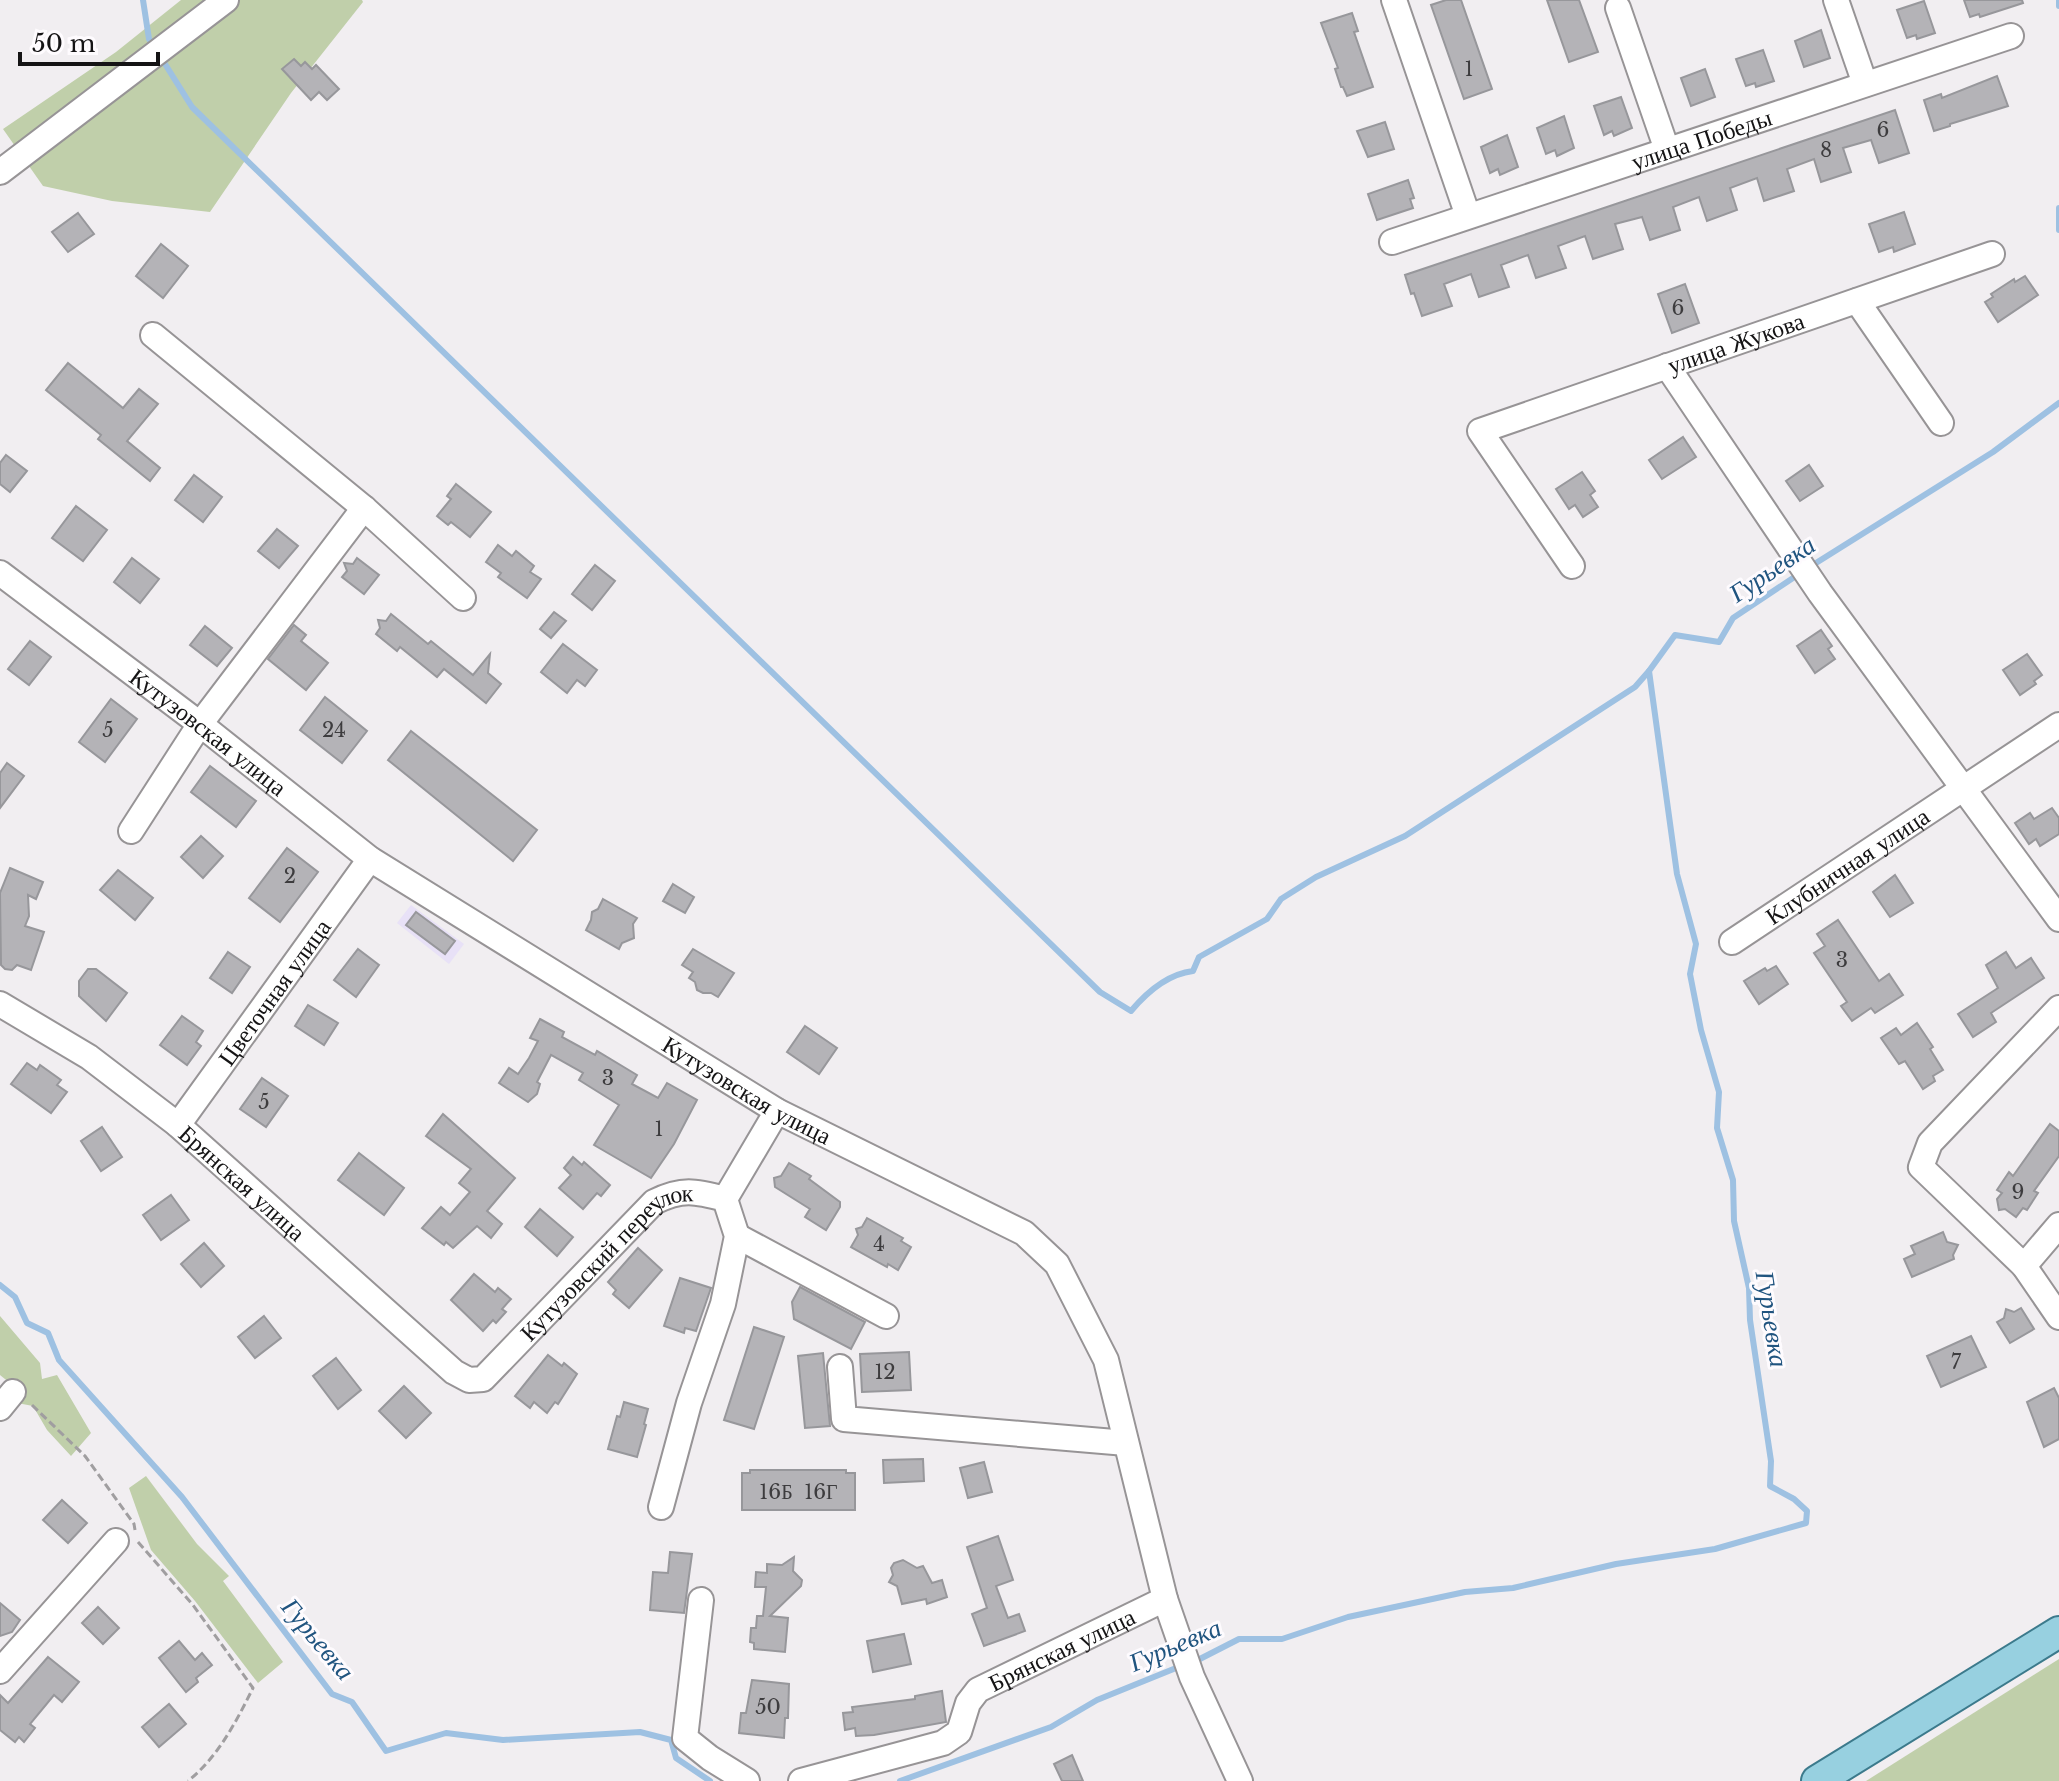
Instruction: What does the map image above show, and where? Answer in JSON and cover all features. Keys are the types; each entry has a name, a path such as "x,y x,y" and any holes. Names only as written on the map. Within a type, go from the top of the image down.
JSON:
{"main road":[{"path":"1817,1781 2059,1632"}],"street":[{"path":"0,172 226,0"},
{"path":"1394,0 1468,216"},
{"path":"1836,0 1865,84"},
{"path":"1618,8 1667,150"},
{"name":"улица Победы","path":"1392,242 2011,36"},
{"name":"улица Жукова","path":"1572,566 1480,431 1992,254"},
{"path":"1857,301 1941,423"},
{"path":"153,335 364,508 463,598"},
{"path":"1667,366 1820,593 2059,919"},
{"path":"131,831 200,724 364,508"},
{"name":"Кутузовская улица","path":"2,579 200,724 370,859 777,1111 1024,1233 1057,1264 1106,1360 1165,1599 1189,1668 1240,1781"},
{"name":"Клубничная улица","path":"1732,942 2059,725"},
{"name":"Цветочная улица","path":"178,1125 370,859"},
{"name":"Брянская улица","path":"0,1004 89,1057 178,1125 454,1372 469,1380"},
{"path":"2059,1008 1930,1143 1921,1167 2024,1266 2059,1317"},
{"path":"725,1199 777,1111"},
{"name":"Кутузовский переулок","path":"469,1380 483,1379 654,1202 681,1191 702,1192 725,1199 737,1236 723,1304 689,1403 661,1507"},
{"path":"2024,1266 2059,1225"},
{"path":"737,1236 886,1316"},
{"path":"840,1367 844,1419 1126,1443"},
{"path":"0,1671 116,1541"},
{"name":"Брянская улица","path":"801,1781 943,1743 959,1732 968,1703 978,1690 1165,1599"},
{"path":"701,1600 685,1738 747,1781"}],"path":[{"path":"6,1400 33,1405 85,1456 134,1524 138,1542 193,1605 253,1688 232,1729 202,1769 188,1781"}],"shaded area":[{"path":"411,905 464,944 449,964 397,923"}],"green space":[{"path":"181,0 363,2 291,93 210,212 112,201 43,186 3,129 116,52"},
{"path":"0,1316 40,1363 42,1379 57,1375 91,1433 71,1456 47,1430 33,1406 12,1402 16,1388 0,1375"},
{"path":"146,1476 197,1544 229,1576 223,1581 283,1662 258,1683 151,1550 129,1488"},
{"path":"2059,1659 2059,1781 1866,1781"}],"building":[{"path":"1446,0 1461,0 1492,89 1464,99 1431,5"},
{"path":"1547,0 1579,0 1598,52 1569,62"},
{"path":"1964,0 2022,0 2023,3 1980,17 1979,14 1970,17"},
{"path":"1924,1 1935,33 1917,39 1916,35 1907,38 1897,10"},
{"path":"1352,13 1358,31 1354,32 1373,87 1347,96 1341,87 1335,69 1338,68 1321,23"},
{"path":"1821,30 1830,58 1804,67 1795,41"},
{"path":"1763,50 1774,81 1756,87 1755,83 1746,86 1736,59"},
{"path":"294,59 301,66 305,62 312,69 316,65 339,89 327,100 319,92 311,100 282,69"},
{"path":"1705,69 1715,97 1691,106 1681,78"},
{"path":"1997,76 2008,106 1934,131 1924,100 1941,94 1942,98"},
{"path":"1621,97 1632,128 1614,136 1612,131 1604,135 1594,106"},
{"path":"1895,110 1909,153 1879,163 1871,140 1843,148 1851,172 1821,182 1814,159 1787,169 1794,191 1764,201 1757,178 1730,188 1737,210 1707,221 1699,197 1673,207 1680,230 1650,240 1642,217 1615,224 1623,249 1593,259 1585,236 1558,246 1566,268 1536,278 1528,255 1501,265 1509,287 1479,297 1471,274 1444,284 1452,306 1422,316 1414,293 1411,294 1405,275"},
{"path":"1564,116 1574,148 1557,156 1555,150 1546,154 1537,128"},
{"path":"1385,122 1394,149 1368,157 1357,131"},
{"path":"1507,135 1518,167 1500,175 1498,169 1490,173 1481,147"},
{"path":"1408,180 1414,198 1410,199 1413,208 1377,220 1368,194"},
{"path":"1904,212 1915,244 1894,252 1893,247 1879,252 1869,224"},
{"path":"78,213 94,234 68,252 52,232"},
{"path":"161,244 188,266 163,298 136,276"},
{"path":"2025,276 2038,295 1998,322 1985,302 1993,297 1991,294 2014,279 2015,282"},
{"path":"1685,284 1699,323 1672,333 1658,294"},
{"path":"68,363 123,408 139,389 158,404 127,441 160,468 150,481 98,439 101,435 46,390"},
{"path":"1683,437 1696,457 1662,479 1649,460"},
{"path":"6,455 27,471 10,492 0,484 0,463"},
{"path":"1809,465 1823,486 1800,501 1786,481"},
{"path":"1582,472 1595,491 1590,495 1598,507 1583,517 1575,505 1569,509 1556,489"},
{"path":"194,475 222,497 203,522 175,500"},
{"path":"456,484 491,512 470,537 451,522 448,525 437,516 451,499 447,496"},
{"path":"76,506 107,530 83,561 52,538"},
{"path":"277,529 298,546 279,568 258,551"},
{"path":"498,545 512,556 516,551 534,566 530,572 541,579 527,598 498,577 501,573 486,562"},
{"path":"132,558 159,579 140,603 114,582"},
{"path":"357,558 379,575 364,594 342,577 347,571 344,563 353,564"},
{"path":"595,565 615,581 592,610 572,594"},
{"path":"554,612 566,621 551,638 540,629"},
{"path":"391,614 473,675 490,654 488,673 501,684 486,703 444,669 437,677 400,647 397,651 376,634 380,628 378,620 386,621"},
{"path":"294,625 306,635 301,641 328,663 306,690 268,659"},
{"path":"205,626 232,648 217,666 190,645"},
{"path":"1821,630 1832,646 1828,649 1835,659 1815,673 1797,646"},
{"path":"30,641 51,657 29,685 8,669"},
{"path":"563,644 597,670 585,686 577,680 567,693 541,672"},
{"path":"2027,654 2042,675 2034,681 2036,684 2020,695 2003,670"},
{"path":"325,697 367,731 342,763 300,730"},
{"path":"111,699 137,719 105,762 79,742"},
{"path":"411,731 537,830 513,861 388,760"},
{"path":"7,763 24,776 0,808 0,773"},
{"path":"210,766 256,801 236,827 191,792"},
{"path":"2052,808 2059,818 2059,834 2040,846 2036,839 2029,844 2015,823 2030,813 2034,819"},
{"path":"201,836 223,856 203,878 181,857"},
{"path":"287,848 318,872 280,922 249,898"},
{"path":"10,868 43,882 36,899 28,895 29,916 25,926 44,932 31,970 17,965 12,970 5,969 1,965 0,893"},
{"path":"118,870 153,898 135,920 100,890"},
{"path":"1895,875 1913,903 1890,917 1873,892"},
{"path":"673,884 694,897 685,913 663,901"},
{"path":"603,899 637,918 633,924 634,938 622,943 619,949 586,930 592,912 598,909"},
{"path":"416,912 455,941 445,954 406,925"},
{"path":"1838,920 1879,981 1889,974 1903,995 1875,1013 1871,1008 1852,1021 1841,1006 1847,1002 1814,953 1825,946 1817,934"},
{"path":"358,949 379,965 356,997 334,980"},
{"path":"693,949 734,973 718,997 697,990 695,982 689,978 693,972 682,965"},
{"path":"228,952 250,967 232,993 210,978"},
{"path":"2006,952 2016,968 2031,958 2044,978 1991,1013 1996,1022 1973,1037 1958,1014 1998,988 1986,965"},
{"path":"1776,966 1788,984 1759,1004 1744,981 1765,968 1767,971"},
{"path":"88,969 96,969 127,993 106,1021 79,996 79,981"},
{"path":"308,1005 338,1023 324,1045 295,1026"},
{"path":"182,1016 203,1031 196,1042 201,1046 187,1065 160,1045"},
{"path":"540,1019 564,1032 562,1037 595,1055 597,1051 637,1075 632,1084 658,1098 667,1083 697,1100 674,1144 651,1178 594,1145 619,1105 579,1080 583,1073 551,1055 537,1082 540,1084 537,1094 528,1102 499,1083 509,1068 518,1074 529,1058 538,1041 530,1038"},
{"path":"1917,1023 1943,1070 1933,1076 1935,1081 1923,1089 1905,1061 1899,1064 1881,1038 1896,1028 1901,1035"},
{"path":"805,1026 837,1048 819,1074 787,1052"},
{"path":"27,1063 37,1070 40,1065 61,1080 57,1085 67,1092 51,1113 11,1084"},
{"path":"262,1078 288,1096 266,1127 240,1109"},
{"path":"443,1114 515,1178 487,1211 502,1224 491,1238 477,1226 453,1248 422,1228 441,1207 450,1215 470,1192 459,1183 471,1169 426,1136"},
{"path":"2050,1124 2059,1131 2059,1156 2034,1191 2038,1193 2027,1210 2023,1208 2016,1217 2005,1209 1999,1210 1997,1199 2002,1193 1997,1190 2009,1172 2013,1176"},
{"path":"102,1127 122,1157 101,1171 81,1141"},
{"path":"359,1153 404,1188 384,1215 338,1180"},
{"path":"573,1157 582,1165 584,1162 610,1185 601,1196 597,1193 583,1209 559,1188 571,1175 564,1168"},
{"path":"789,1163 811,1176 809,1179 840,1202 826,1230 805,1217 810,1209 775,1187 774,1178 781,1176"},
{"path":"171,1195 189,1220 161,1240 143,1215"},
{"path":"540,1209 573,1237 557,1256 525,1227"},
{"path":"867,1218 903,1238 901,1241 911,1247 898,1270 851,1247 858,1235 856,1229 862,1227"},
{"path":"1943,1232 1947,1242 1958,1245 1954,1259 1912,1277 1904,1259 1915,1254 1911,1246"},
{"path":"204,1243 224,1266 201,1287 181,1264"},
{"path":"638,1248 662,1270 629,1308 613,1294 616,1290 608,1282"},
{"path":"474,1274 495,1292 498,1288 511,1299 502,1309 506,1312 483,1331 451,1300"},
{"path":"680,1278 711,1288 696,1331 685,1328 684,1333 664,1326"},
{"path":"800,1287 865,1322 851,1349 794,1319 792,1302"},
{"path":"2021,1308 2034,1329 2010,1343 1997,1322 2004,1318 2006,1309 2014,1312"},
{"path":"264,1316 281,1338 255,1358 238,1337"},
{"path":"754,1327 784,1337 754,1429 724,1420"},
{"path":"1971,1336 1986,1367 1941,1387 1927,1356"},
{"path":"909,1352 911,1390 862,1392 860,1354"},
{"path":"823,1353 830,1426 805,1428 798,1356"},
{"path":"548,1355 577,1374 558,1404 555,1402 547,1413 534,1402 530,1408 515,1396"},
{"path":"336,1358 361,1390 338,1409 313,1376"},
{"path":"404,1386 431,1413 406,1438 379,1411"},
{"path":"2054,1388 2059,1398 2059,1439 2044,1447 2027,1402"},
{"path":"624,1402 648,1409 637,1457 608,1449"},
{"path":"923,1459 924,1481 884,1483 883,1460"},
{"path":"984,1462 992,1492 968,1498 960,1468"},
{"path":"750,1470 846,1470 846,1473 855,1473 855,1510 742,1510 742,1473 750,1473"},
{"path":"62,1500 87,1523 68,1543 43,1520"},
{"path":"998,1536 1013,1580 996,1586 1008,1618 1019,1614 1025,1631 984,1646 972,1614 987,1608 967,1547"},
{"path":"670,1552 692,1554 684,1613 650,1610 653,1572 668,1573"},
{"path":"794,1557 793,1571 802,1580 801,1586 770,1616 788,1618 785,1652 754,1649 754,1643 750,1642 751,1628 756,1628 757,1616 763,1616 766,1587 755,1587 756,1572 767,1573 767,1564 782,1565"},
{"path":"903,1560 917,1568 923,1566 932,1583 942,1580 947,1597 927,1604 926,1599 902,1604 897,1586 889,1582 894,1563"},
{"path":"0,1603 20,1620 12,1632 0,1636"},
{"path":"98,1607 119,1628 103,1644 82,1623"},
{"path":"904,1634 911,1664 873,1672 867,1641"},
{"path":"179,1641 195,1660 202,1653 212,1665 196,1678 198,1682 186,1692 159,1658"},
{"path":"48,1657 79,1682 62,1702 54,1695 30,1724 35,1728 24,1742 19,1737 15,1742 0,1730 0,1695 8,1703"},
{"path":"752,1680 789,1684 784,1738 739,1733 741,1713 746,1713"},
{"path":"942,1691 946,1722 874,1735 856,1736 855,1728 845,1730 843,1713 853,1712 852,1707 915,1699 915,1696"},
{"path":"169,1704 186,1724 159,1747 142,1727"},
{"path":"1072,1755 1083,1781 1062,1781 1054,1764"}],"waterway":[{"path":"143,0 149,39 154,46"},
{"path":"2059,0 2059,6"},
{"path":"160,56 192,107 1100,992 1131,1011 1159,985 1193,971 1199,957 1267,919 1281,899 1316,877 1405,836 1635,687 1649,671"},
{"path":"2059,208 2059,230"},
{"name":"Гурьевка","path":"1808,568 1993,452 2059,403"},
{"name":"Гурьевка","path":"1192,1663 1239,1639 1282,1639 1348,1617 1465,1592 1513,1588 1616,1564 1715,1549 1806,1523 1807,1511 1794,1499 1770,1486 1771,1461 1750,1320 1749,1288 1734,1221 1733,1180 1717,1128 1719,1092 1701,1030 1690,974 1696,944 1677,874 1649,671 1675,635 1719,642 1733,618 1799,574"},
{"name":"Гурьевка","path":"0,1285 15,1297 27,1323 48,1333 59,1360 182,1497 332,1694 352,1702 386,1751 446,1733 503,1740 640,1732 671,1740 676,1758 710,1781"},
{"name":"Гурьевка","path":"900,1781 1051,1727 1097,1700 1181,1666"}]}
